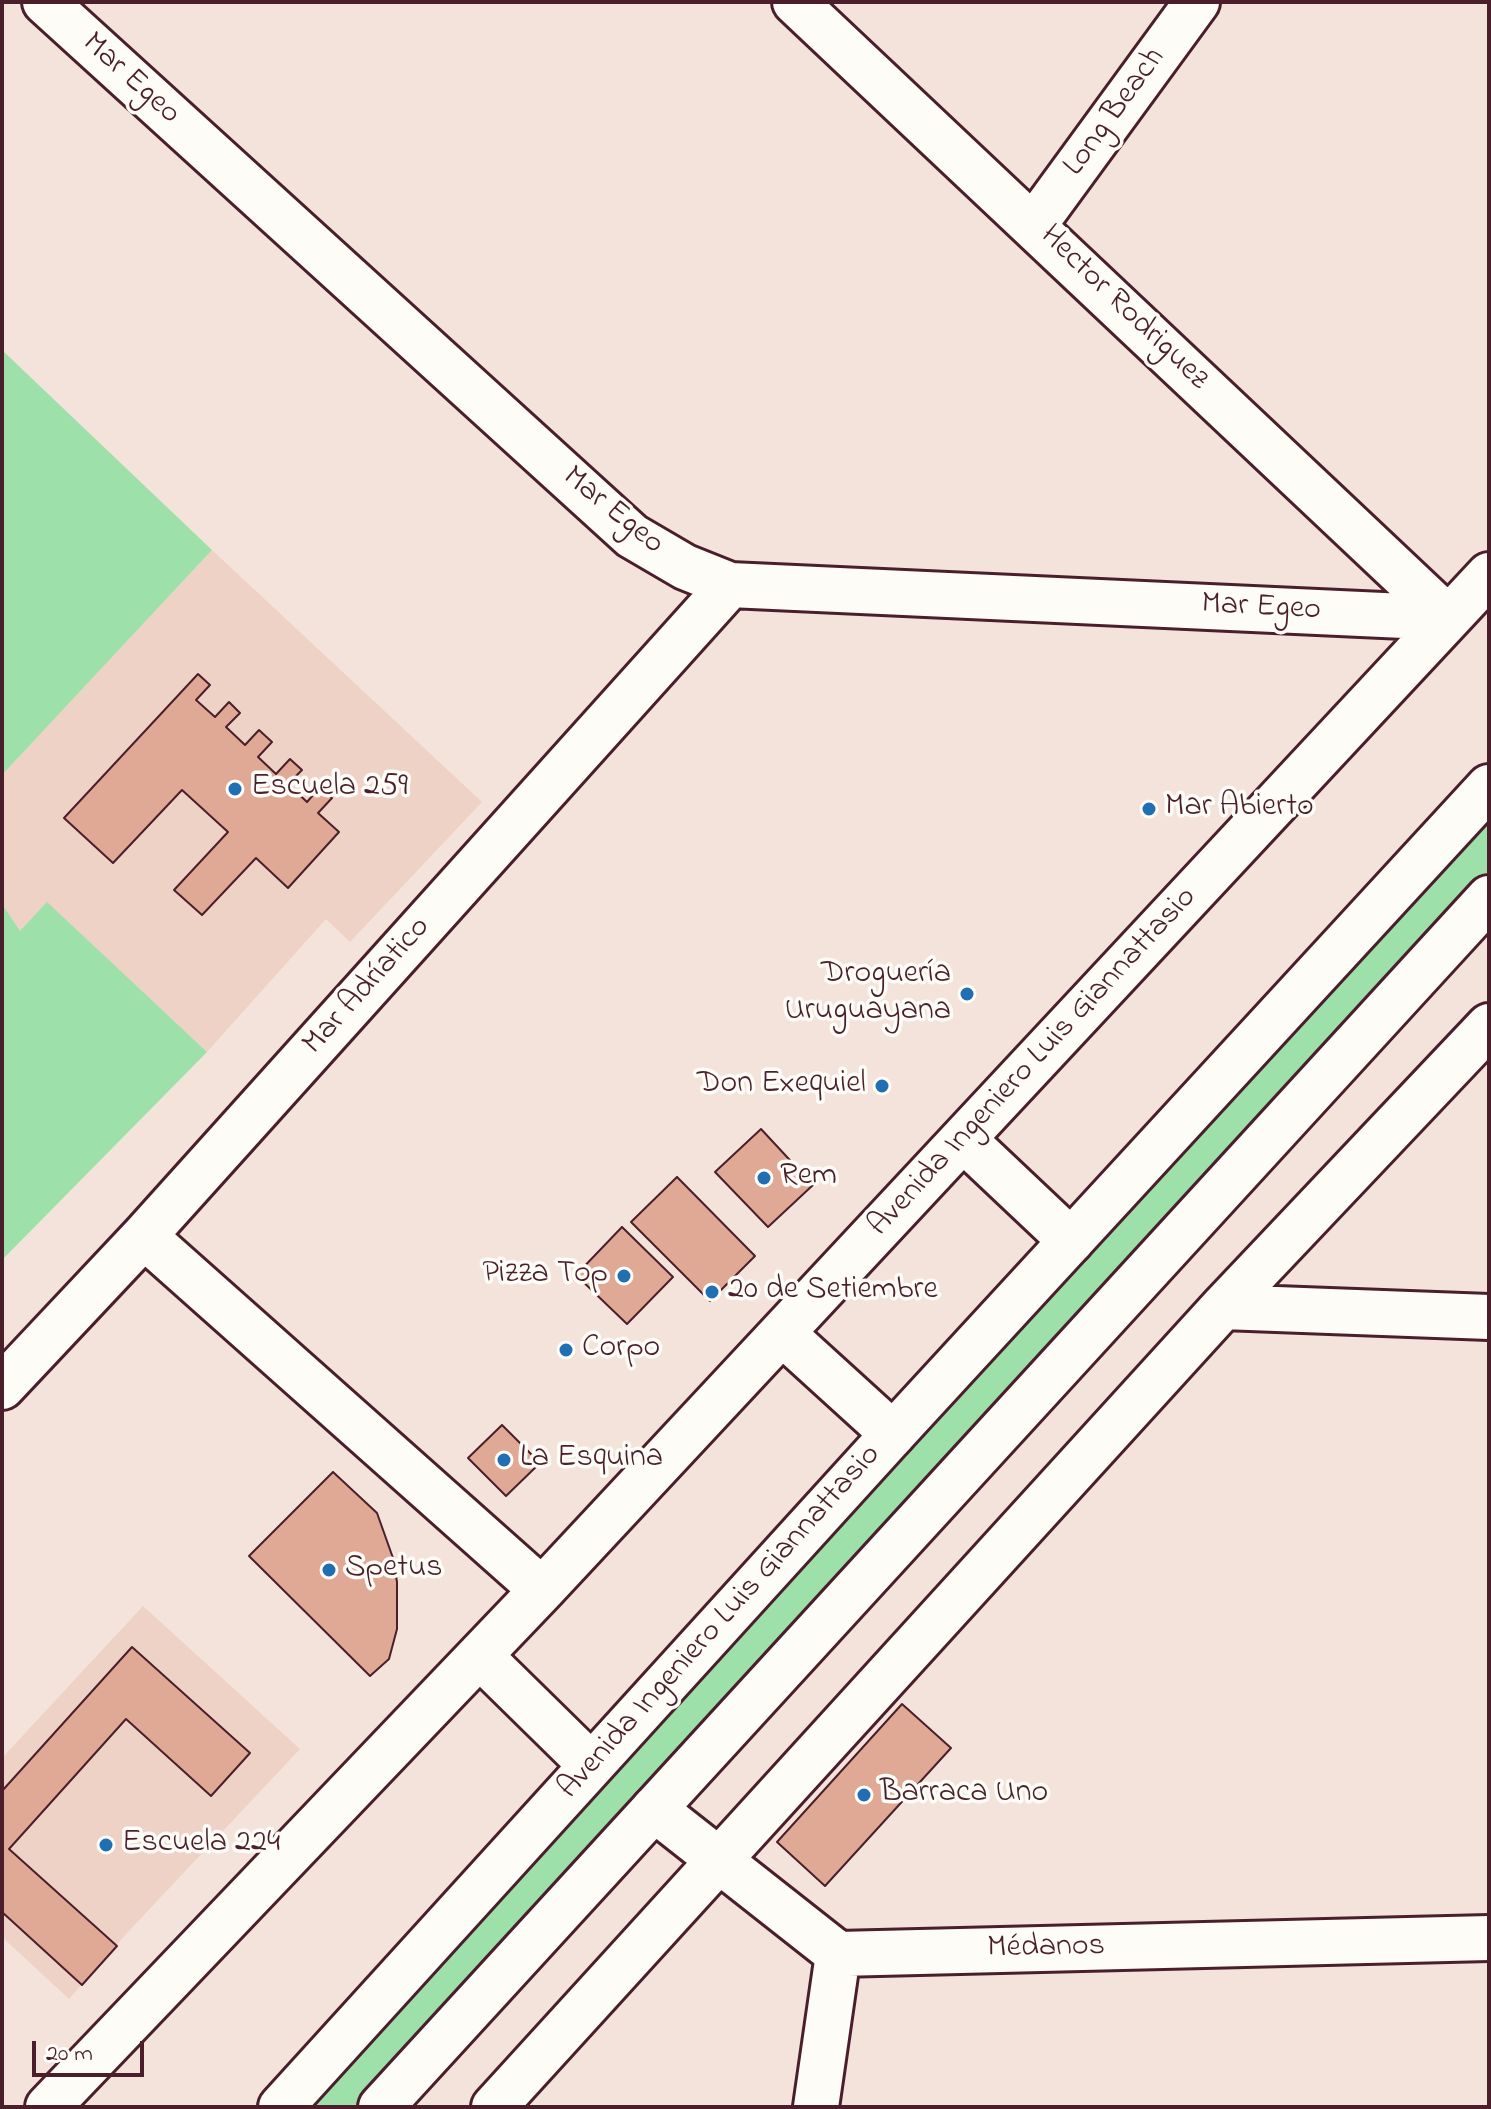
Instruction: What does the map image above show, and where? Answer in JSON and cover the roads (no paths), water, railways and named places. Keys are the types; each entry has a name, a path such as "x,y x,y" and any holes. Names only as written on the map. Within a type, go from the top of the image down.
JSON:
{"street":[{"name":"Mar Egeo","path":"45,2 632,536 685,567 730,585 1448,618"},
{"name":"Hector Rodriguez","path":"795,2 1448,618"},
{"name":"Long Beach","path":"1034,225 1197,2"},
{"name":"Avenida Ingeniero Luis Giannattasio","path":"48,2107 480,1656 1489,575"},
{"name":"Mar Adríatico","path":"2,1387 144,1236 730,585"},
{"name":"Avenida Ingeniero Luis Giannattasio","path":"281,2107 893,1434 1489,787"},
{"path":"381,2107 1489,898"},
{"path":"494,2107 1223,1307 1489,1026"},
{"path":"963,1139 1071,1241"},
{"path":"144,1236 542,1590"},
{"path":"1223,1307 1489,1317"},
{"path":"782,1333 893,1434"},
{"path":"480,1656 591,1765"},
{"path":"654,1809 838,1954 816,2107"},
{"name":"Médanos","path":"838,1954 1489,1938"}],"place":[{"name":"Escuela 259","path":"235,789"},
{"name":"Mar Abierto","path":"1149,809"},
{"name":"Droguería Uruguayana","path":"967,994"},
{"name":"Don Exequiel","path":"882,1086"},
{"name":"Rem","path":"764,1178"},
{"name":"Pizza Top","path":"624,1276"},
{"name":"20 de Setiembre","path":"712,1292"},
{"name":"Corpo","path":"566,1350"},
{"name":"La Esquina","path":"504,1460"},
{"name":"Spetus","path":"329,1570"},
{"name":"Barraca Uno","path":"864,1795"},
{"name":"Escuela 224","path":"106,1845"}]}
